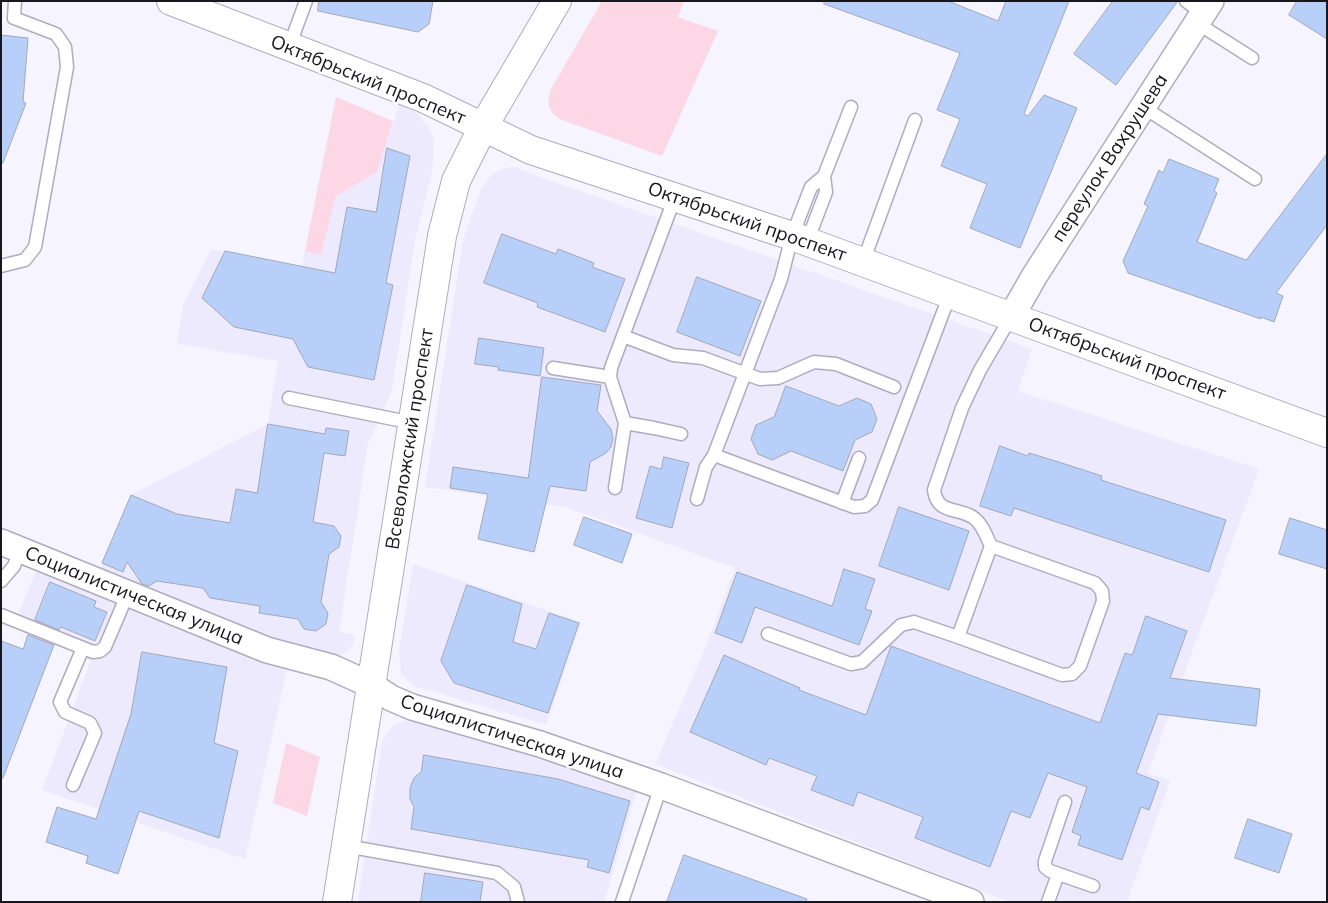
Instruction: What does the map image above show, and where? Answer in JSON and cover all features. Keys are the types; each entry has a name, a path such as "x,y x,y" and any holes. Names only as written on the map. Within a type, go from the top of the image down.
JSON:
{"street":[{"name":"Октябрьский проспект","path":"171,1 423,98 531,150 800,239 1327,433"},
{"name":"Всеволожский проспект","path":"337,902 442,236 456,181 483,127 557,1"},
{"name":"переулок Вахрушева","path":"1011,317 1035,275 1143,106 1200,10"},
{"name":"Социалистическая улица","path":"10,546 267,650 331,667 371,685 391,698 412,707 540,744 661,786 971,902"}],"lane":[{"path":"1,266 25,260 35,247 67,67 65,47 56,34 14,18 15,1"},
{"path":"289,47 306,1"},
{"path":"1200,10 1252,58"},
{"path":"697,499 706,467 714,455 781,279 800,239 826,192 824,176 851,106"},
{"path":"1143,106 1255,179"},
{"path":"863,262 915,120"},
{"path":"616,488 625,423 610,377 611,368 675,197"},
{"path":"714,455 854,508 865,506 872,500 950,294"},
{"path":"768,634 851,664 862,662 901,624 914,622 1062,675 1072,674 1080,666 1103,601 1102,591 1095,583 991,546 980,524 971,516 942,506 935,500 934,490 962,408 980,370 1011,317"},
{"path":"623,336 673,355 703,358 760,379 778,378 814,362 836,364 894,387"},
{"path":"553,368 610,377"},
{"path":"289,398 412,423"},
{"path":"625,423 682,434"},
{"path":"842,503 859,458"},
{"path":"1,581 14,566 10,546"},
{"path":"958,637 991,546"},
{"path":"1,615 92,652 100,651 105,647 128,593"},
{"path":"73,785 95,733 90,723 65,712 60,702 82,648"},
{"path":"622,902 661,786"},
{"path":"1065,802 1045,861 1045,867 1050,871 1093,886"},
{"path":"346,846 497,873 514,887 518,902"},
{"path":"1048,902 1058,874"}],"shaded area":[{"path":"602,1 684,1 678,17 718,31 662,156 562,120 549,107 551,89"},
{"path":"336,97 393,121 377,172 336,196 321,255 305,251"},
{"path":"399,105 417,113 428,126 434,140 432,173 415,241 392,391 368,444 339,632 355,635 353,645 348,652 339,655 267,636 99,572 131,495 268,424 278,361 177,344 183,305 211,249 302,267 305,251 321,255 336,196 377,172"},
{"path":"512,167 1032,349 1018,391 1259,469 1148,773 1170,781 1127,902 1010,902 655,764 707,644 735,568 566,507 425,487 463,240 481,189 493,173"},
{"path":"413,564 581,622 546,725 414,686 401,674 399,652"},
{"path":"37,569 267,664 287,669 245,859 42,790 91,660 13,627"},
{"path":"411,719 536,756 637,790 604,902 358,902 382,740 394,724"},
{"path":"286,743 320,757 307,816 273,803"}],"building":[{"path":"319,1 433,1 429,24 418,32 318,11"},
{"path":"825,1 948,1 998,21 1006,1 1069,1 1024,114 1028,116 1044,95 1077,108 1020,248 970,228 987,184 941,166 960,119 937,110 960,53 824,4"},
{"path":"1113,1 1178,1 1116,85 1074,54"},
{"path":"1297,1 1327,1 1327,39 1289,15"},
{"path":"1,35 28,38 23,102 26,103 3,163 1,163"},
{"path":"387,148 410,156 386,283 393,285 374,380 308,367 293,339 234,327 202,298 225,251 335,273 347,207 376,212"},
{"path":"1327,154 1327,225 1276,293 1283,296 1274,322 1128,273 1123,261 1148,206 1144,204 1159,170 1163,173 1169,159 1219,179 1214,191 1217,193 1197,242 1246,260"},
{"path":"502,234 556,254 558,249 594,263 592,267 625,279 605,332 537,307 538,303 484,283"},
{"path":"697,277 761,301 740,356 677,332"},
{"path":"479,338 544,348 540,376 498,370 499,367 475,364"},
{"path":"542,377 601,385 597,411 611,429 613,439 611,447 606,453 590,462 586,491 550,486 534,552 478,539 488,494 450,488 453,467 528,478"},
{"path":"786,386 839,406 857,398 871,404 877,419 872,432 855,440 843,471 791,451 772,460 758,454 751,439 756,425 774,417"},
{"path":"268,424 325,434 326,428 349,431 345,456 324,453 313,522 334,526 341,536 339,547 329,554 321,602 328,613 326,624 316,631 304,629 298,619 259,613 260,606 210,598 203,588 157,581 149,586 142,584 127,562 123,572 102,563 131,495 177,514 230,523 236,489 257,493"},
{"path":"1000,446 1028,456 1029,453 1102,476 1101,480 1226,520 1209,572 1014,508 1011,516 980,506"},
{"path":"664,457 689,463 672,528 636,518 650,466 661,469"},
{"path":"899,507 969,531 949,590 879,566"},
{"path":"584,517 632,534 622,563 574,545"},
{"path":"1290,518 1327,530 1327,569 1279,554"},
{"path":"844,569 875,579 865,609 872,611 859,645 755,607 742,643 715,633 737,572 832,606"},
{"path":"50,582 96,601 94,607 107,612 95,641 61,627 59,630 35,620"},
{"path":"467,585 522,604 513,642 536,649 549,613 579,623 548,713 454,683 441,661"},
{"path":"1146,616 1187,631 1170,678 1260,689 1256,726 1158,714 1136,773 1159,782 1149,810 1141,807 1122,860 1078,845 1081,836 1072,832 1087,787 1048,773 1030,818 1011,811 990,867 915,838 923,817 858,792 853,806 811,790 817,776 769,758 766,765 690,732 724,655 800,688 799,690 866,715 891,646 1100,723 1125,653 1132,655"},
{"path":"28,635 54,645 3,778 1,778 1,641 23,649"},
{"path":"142,652 227,667 214,743 238,751 219,838 139,811 118,874 86,863 88,856 46,842 57,807 96,819 131,714"},
{"path":"424,755 558,779 630,801 609,873 587,867 589,860 411,829 414,807 410,799 410,788 414,778 421,772"},
{"path":"1248,819 1292,834 1279,873 1235,858"},
{"path":"684,855 807,899 806,902 667,902"},
{"path":"425,873 483,882 480,902 421,902"}]}
